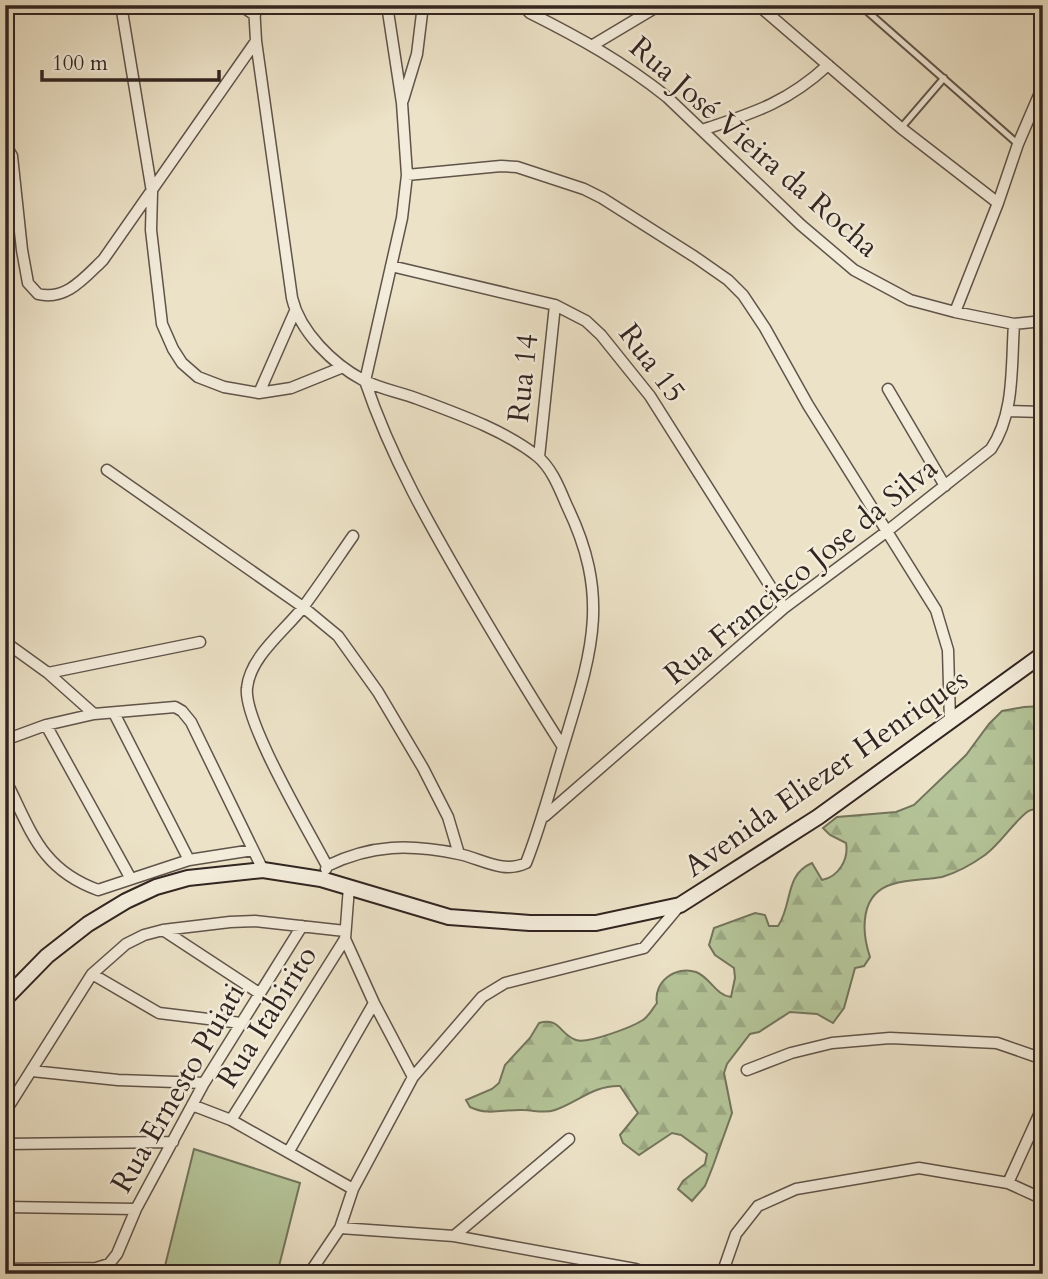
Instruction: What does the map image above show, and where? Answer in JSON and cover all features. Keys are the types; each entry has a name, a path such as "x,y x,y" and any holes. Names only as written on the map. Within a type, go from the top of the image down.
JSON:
{"street":[{"path":"121,5 152,192 152,230 162,324 173,349 182,363 198,377 224,387 259,393 291,388 343,368"},
{"path":"240,5 254,10 256,41 295,311 312,337 343,368 365,381 475,422 539,457 555,480 570,511 588,560 595,615 586,674 544,816 526,863 515,868 499,867 459,855 410,848 381,849 352,855 324,873 262,741 248,706 247,687 258,660 303,607 353,536"},
{"path":"387,5 402,103 407,176 402,218 365,381 380,427 415,501 563,747"},
{"path":"402,103 417,54 424,5"},
{"name":"Rua José Vieira da Rocha","path":"522,5 530,13 593,45 645,80 702,130 801,225 854,270 910,300 1014,324 1043,321"},
{"path":"593,45 660,5"},
{"path":"758,5 901,128 998,203"},
{"path":"5,144 12,156 28,283 38,294 57,296 79,283 103,260 256,41"},
{"path":"702,130 763,110 800,89 828,65"},
{"path":"955,312 1042,88"},
{"path":"407,176 501,166 517,167 573,185 602,198 728,280 743,295 936,610 948,650 950,721"},
{"name":"Rua 15","path":"391,266 555,305 586,321 601,335 650,396 784,608"},
{"name":"Rua 14","path":"539,457 555,305"},
{"path":"259,393 295,311"},
{"name":"Rua Francisco Jose da Silva","path":"544,816 784,608 991,449 1002,432 1008,411 1014,324"},
{"path":"888,389 945,486"},
{"path":"1008,411 1043,412"},
{"path":"107,470 303,607 338,636 378,692 429,780 447,817 459,855"},
{"path":"5,642 48,673 94,714"},
{"path":"48,673 200,642"},
{"name":"Avenida Eliezer Henriques","path":"5,999 68,938 126,901 156,887 188,878 263,870 324,873 349,887 449,917 530,923 596,923 680,905 818,817 1043,654"},
{"path":"5,740 47,725 94,714 166,707 182,710 191,722 263,870"},
{"path":"114,713 188,860"},
{"path":"47,725 131,880"},
{"path":"5,779 44,853 72,879 98,890 105,890 188,860 253,850"},
{"path":"349,887 345,935 374,1003 413,1077"},
{"path":"309,1274 340,1227 353,1189 413,1077 482,997 505,984 643,948 680,905"},
{"path":"5,1112 92,974 126,944 163,930 255,921 302,926 345,935"},
{"name":"Rua Ernesto Puiati","path":"5,1269 96,1268 104,1267 114,1260 136,1209 204,1083 302,926"},
{"path":"163,930 260,993"},
{"name":"Rua Itabirito","path":"231,1120 345,935"},
{"path":"92,974 159,1013 241,1023"},
{"path":"289,1151 374,1003"},
{"path":"747,1070 791,1053 832,1043 890,1038 998,1043 1043,1059"},
{"path":"32,1071 118,1080 204,1083"},
{"path":"192,1105 231,1120 353,1189"},
{"path":"1008,1183 1043,1106"},
{"path":"454,1236 569,1139"},
{"path":"5,1144 173,1142"},
{"path":"722,1274 736,1234 758,1206 796,1189 919,1168 1008,1183 1043,1199"},
{"path":"5,1207 136,1209"},
{"path":"340,1227 454,1236 650,1274"}],"lane":[{"path":"860,5 1018,144"},
{"path":"901,128 944,78"}],"green space":[{"path":"1043,706 1043,810 1033,809 1027,812 991,850 965,868 942,877 893,884 874,895 869,904 865,924 870,957 864,966 855,968 844,1008 833,1023 817,1014 790,1012 759,1032 750,1034 727,1064 724,1073 732,1113 705,1186 692,1201 678,1189 683,1181 705,1164 707,1154 681,1135 672,1133 639,1155 623,1143 620,1135 638,1113 620,1086 602,1088 551,1111 490,1112 470,1107 466,1100 492,1089 499,1083 505,1065 530,1038 539,1023 551,1022 570,1037 582,1041 620,1030 645,1018 657,1003 662,982 674,973 688,970 706,978 721,993 731,997 734,968 715,955 709,945 714,928 755,913 765,915 769,926 778,926 793,882 803,868 812,863 822,880 833,875 844,861 846,843 823,828 837,817 896,812 914,805 966,755 1002,711"},
{"path":"194,1149 300,1183 277,1274 163,1274"}]}
